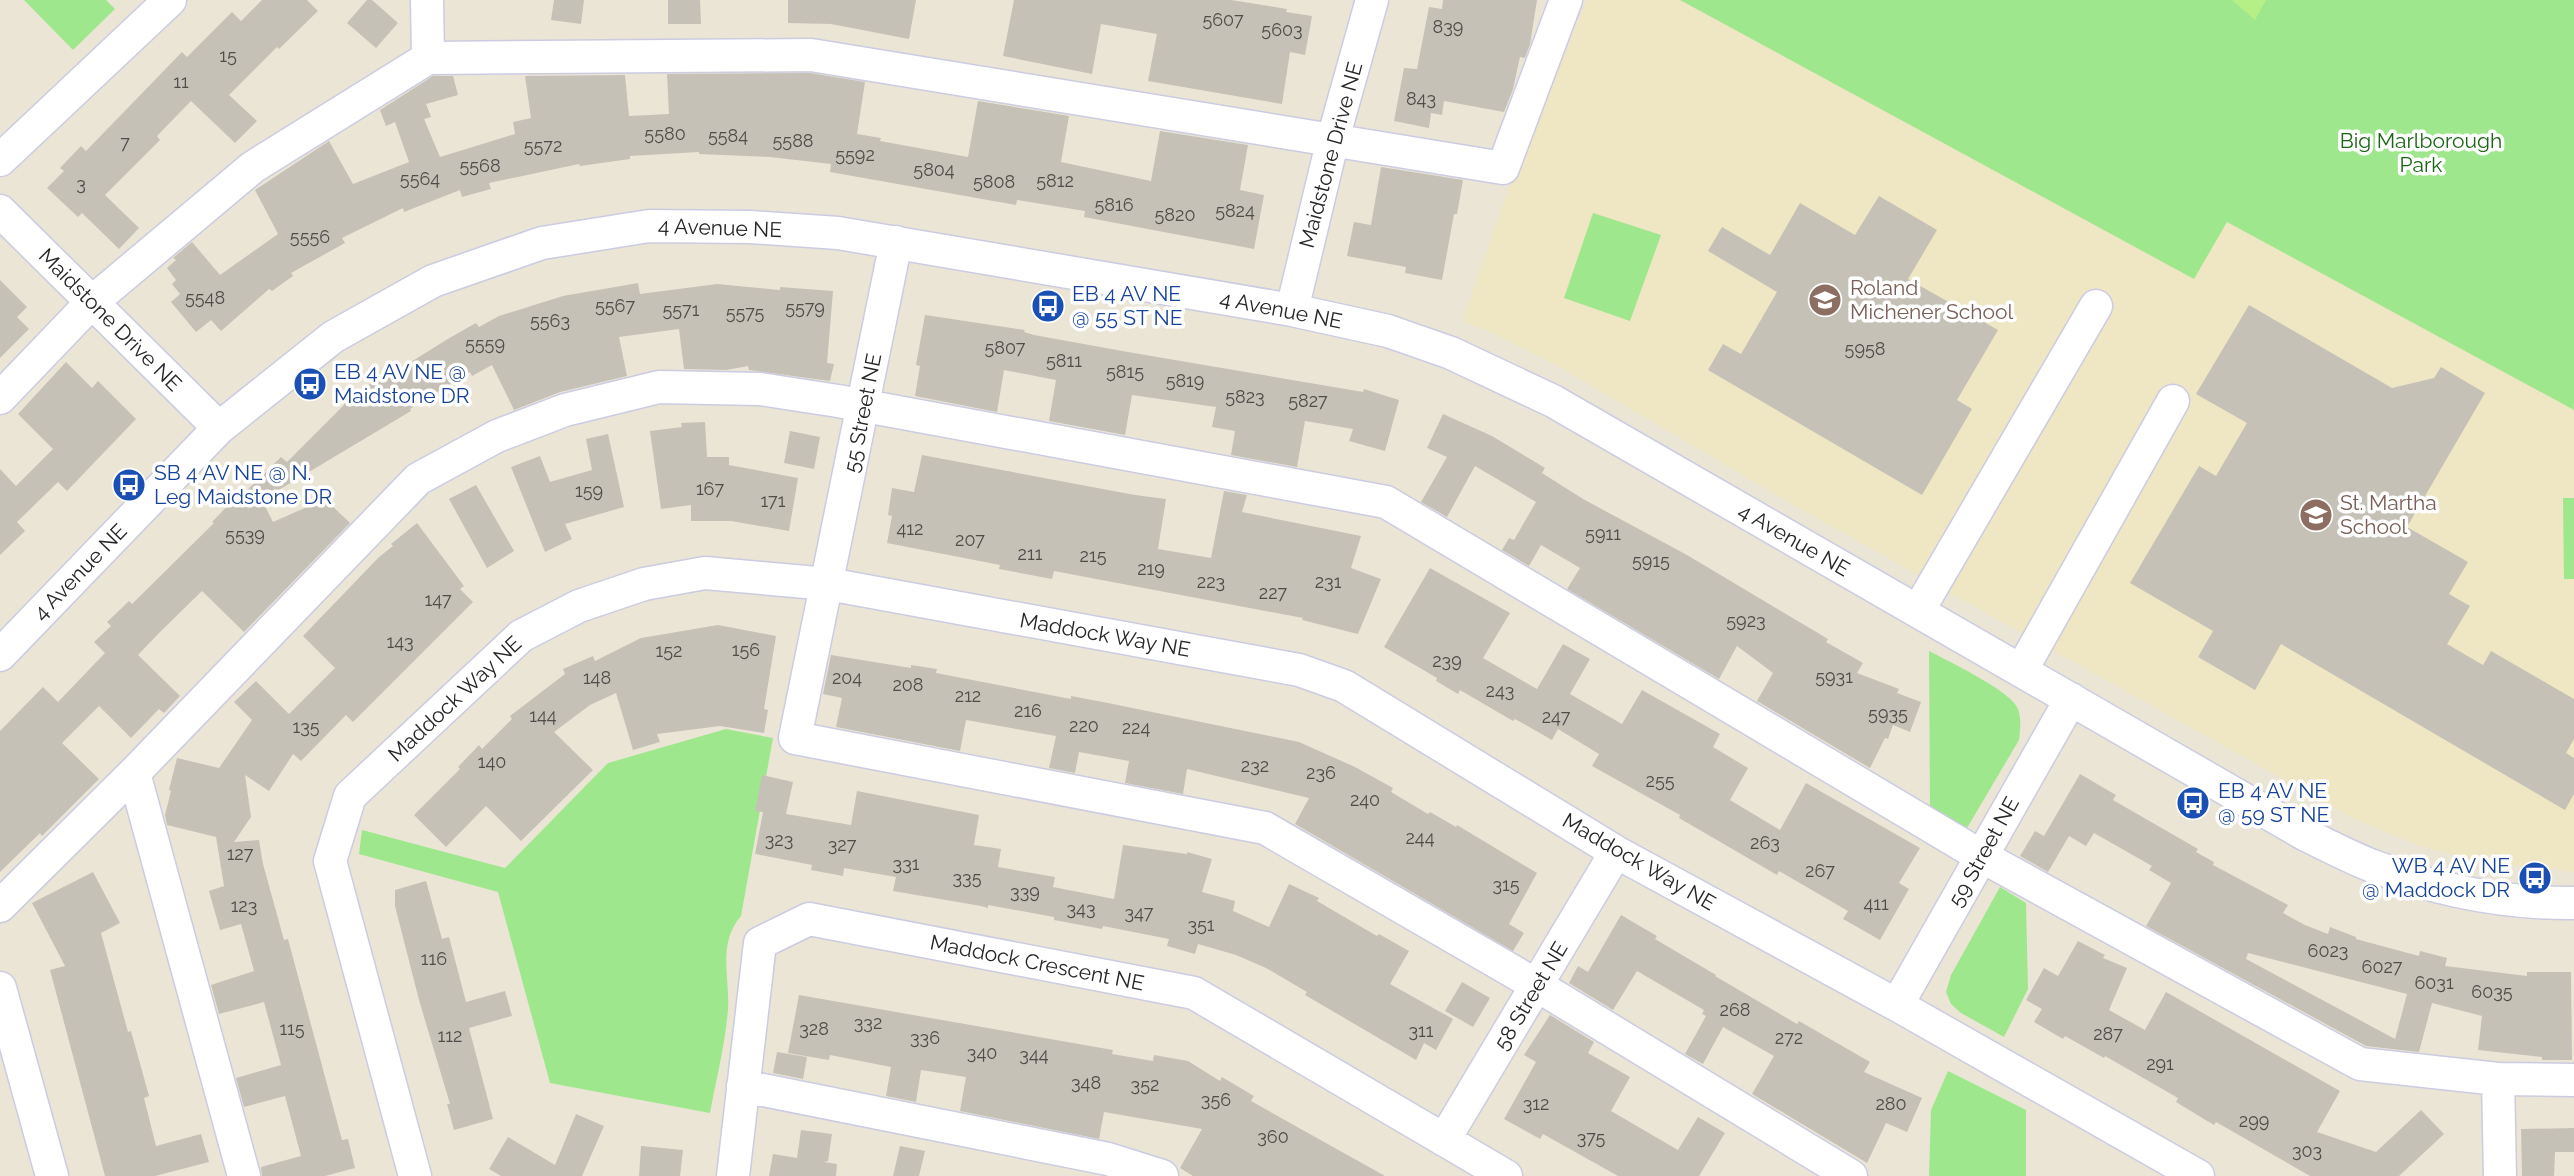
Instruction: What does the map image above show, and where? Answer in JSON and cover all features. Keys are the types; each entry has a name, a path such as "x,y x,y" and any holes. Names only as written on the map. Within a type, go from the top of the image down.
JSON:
{"street":[{"path":"0,160 170,0"},
{"path":"427,0 428,58"},
{"name":"Maidstone Drive NE","path":"1292,310 1333,139 1372,0"},
{"path":"0,398 92,302 253,167 428,58 811,55 1503,168 1566,0"},
{"name":"Maidstone Drive NE","path":"0,211 219,428"},
{"name":"4 Avenue NE","path":"0,655 219,428 334,337 433,281 542,243 649,226 750,227 838,233 1292,310 1388,331 1451,353 1553,401 2306,835 2369,865 2449,891 2530,904 2574,903"},
{"name":"55 Street NE","path":"897,242 795,738 1265,828 1538,986"},
{"path":"1918,611 2096,306"},
{"path":"0,906 134,773 418,479 497,436 565,410 659,387 761,389 864,405 1386,502 1981,856 2360,1064 2498,1079 2574,1080"},
{"path":"2021,671 2173,401"},
{"name":"Maddock Way NE","path":"415,1176 330,861 350,796 521,636 579,606 644,584 705,573 828,584 1285,668 1344,686 1616,852 1897,1005 2198,1176"},
{"name":"59 Street NE","path":"1897,1005 2071,699"},
{"path":"134,773 244,1176"},
{"name":"58 Street NE","path":"1444,1140 1616,852"},
{"name":"Maddock Crescent NE","path":"733,1176 760,943 810,919 1194,993 1506,1176"},
{"path":"1538,986 1851,1176"},
{"path":"0,988 52,1176"},
{"path":"2498,1079 2500,1176"},
{"path":"743,1086 1108,1158 1162,1176"}],"shaded area":[{"path":"1587,0 1680,0 2193,278 2226,221 2574,410 2574,872 2473,860 2420,846 2356,820 1795,506 1568,372 1501,337 1462,321 1506,196"}],"green space":[{"path":"24,0 106,0 115,9 73,50"},
{"name":"Big Marlborough Park","path":"1680,0 2574,0 2574,410 2227,222 2194,279"},
{"path":"2232,0 2266,0 2255,20"},
{"path":"1593,213 1661,235 1630,321 1564,298"},
{"path":"2563,498 2574,498 2574,579 2564,579"},
{"path":"1929,651 2003,692 2012,700 2020,715 2019,740 1967,828 1930,807"},
{"path":"726,729 773,738 741,916 729,938 727,949 728,1010 710,1113 550,1083 498,892 359,854 362,830 505,868 608,763"},
{"path":"2000,887 2026,903 2028,989 2004,1037 1961,1013 1951,1004 1946,992 1951,975"},
{"path":"1948,1071 2026,1110 2026,1176 1929,1176 1931,1110"}],"building":[{"path":"262,0 307,0 318,11 229,95 257,121 235,143 191,101 157,136 160,140 105,195 139,228 119,249 82,213 78,217 47,188 64,171 60,168 81,146 86,151 182,52 187,57 232,12 241,21"},
{"path":"367,0 372,0 398,23 376,48 347,23"},
{"path":"554,0 584,0 581,24 551,20"},
{"path":"668,0 700,0 701,24 668,24"},
{"path":"788,0 916,0 909,39 831,24 788,23"},
{"path":"1014,0 1231,0 1312,16 1305,55 1290,52 1282,104 1148,81 1157,34 1101,24 1092,74 1003,56"},
{"path":"1443,0 1537,0 1530,44 1525,58 1520,57 1513,89 1504,112 1444,101 1442,115 1431,113 1429,128 1394,121 1404,68 1417,69 1429,7 1442,9"},
{"path":"810,73 865,82 857,134 881,138 880,141 968,157 978,101 1069,116 1061,162 1151,181 1160,131 1248,145 1240,190 1264,195 1254,249 1084,217 1085,211 1017,200 1016,205 830,172 831,164 699,152 630,156 630,159 579,164 489,183 491,189 462,197 460,190 404,212 403,208 342,238 345,243 291,273 293,276 272,291 269,289 221,331 211,320 196,332 171,302 180,294 172,284 176,280 167,268 176,260 173,258 192,242 220,275 278,234 255,190 329,141 353,184 409,162 395,122 386,126 380,110 433,76 453,76 458,95 426,104 431,117 424,119 440,157 515,134 513,122 531,118 525,76 625,75 629,116 669,114 667,74"},
{"path":"1381,167 1463,180 1442,280 1405,273 1406,267 1347,256 1354,222 1371,225"},
{"path":"1879,196 1937,230 1908,279 1998,330 1957,400 1972,409 1922,495 1708,370 1723,344 1741,354 1777,292 1708,251 1722,227 1770,255 1800,203 1855,235"},
{"path":"0,280 27,307 17,317 29,329 0,358"},
{"path":"638,283 640,294 717,284 780,290 780,287 833,291 827,363 834,364 830,381 749,370 748,366 726,370 684,369 679,329 619,337 627,376 560,392 514,410 492,365 472,376 470,372 410,409 411,411 262,500 273,522 325,499 350,523 244,632 202,591 160,632 138,655 180,696 164,713 159,709 131,738 99,706 62,743 99,779 42,836 40,833 0,872 0,731 43,687 58,702 105,653 94,642 111,626 107,622 129,601 132,604 214,523 212,522 234,499 236,501 281,457 287,462 344,405 342,401 476,323 479,327 499,316 563,296"},
{"path":"2249,305 2392,388 2434,378 2441,367 2485,393 2407,527 2468,562 2449,594 2470,606 2447,644 2483,665 2491,651 2574,699 2574,739 2566,753 2574,758 2574,794 2565,810 2281,644 2255,690 2198,657 2213,631 2130,583 2199,466 2216,476 2247,423 2196,394"},
{"path":"925,315 1025,330 1024,332 1034,335 1363,392 1364,389 1399,400 1385,451 1349,441 1353,429 1305,421 1297,467 1231,455 1235,431 1212,427 1216,407 1132,395 1125,435 1049,421 1056,380 1004,370 997,412 915,396 920,366 916,365"},
{"path":"66,362 92,388 98,381 136,419 67,491 58,482 17,522 25,531 0,555 0,469 16,486 53,449 18,414"},
{"path":"1443,414 1492,436 1545,468 1542,473 1583,499 1687,555 1828,639 1826,642 1863,663 1857,673 1899,689 1897,693 1921,702 1910,732 1893,725 1888,739 1885,738 1870,768 1757,701 1773,673 1737,646 1719,679 1567,589 1580,568 1541,545 1529,566 1502,550 1509,538 1514,540 1536,502 1475,466 1447,517 1421,502 1447,457 1427,448"},
{"path":"705,422 707,457 729,457 729,465 798,478 789,531 731,521 691,521 691,505 661,509 650,431 682,427 681,423"},
{"path":"790,431 820,437 814,469 784,463"},
{"path":"608,434 624,507 565,524 572,539 545,552 511,467 540,456 550,482 592,470 586,439"},
{"path":"922,455 1166,499 1158,549 1211,558 1224,491 1247,495 1242,512 1361,536 1351,568 1381,579 1358,634 1302,620 1303,618 1054,571 1052,579 999,569 1000,565 887,543 892,516 888,515 892,488 914,492"},
{"path":"476,485 514,551 487,568 449,499"},
{"path":"417,523 464,586 460,589 473,602 353,722 346,715 301,761 293,754 269,791 245,775 251,817 234,842 259,840 284,940 288,939 342,1140 348,1139 355,1168 325,1176 262,1176 261,1167 301,1156 285,1096 244,1107 236,1078 281,1065 264,1002 219,1014 211,985 254,971 241,924 220,930 209,891 224,886 216,837 167,825 165,815 171,791 169,790 177,758 219,768 252,720 234,702 256,681 289,714 335,668 303,636 379,557 393,546 391,544"},
{"path":"1430,568 1510,613 1483,658 1537,689 1563,644 1590,659 1570,694 1622,724 1642,690 1720,734 1713,747 1748,768 1730,800 1780,830 1806,783 1920,848 1899,883 1909,889 1880,940 1843,919 1848,911 1779,871 1777,875 1679,818 1680,815 1592,766 1599,754 1558,729 1552,740 1460,690 1458,694 1436,681 1437,678 1384,647"},
{"path":"718,625 776,636 764,709 768,710 764,733 720,726 657,734 660,742 633,750 616,693 590,705 554,732 593,770 521,841 486,806 446,847 414,815 460,769 458,767 479,745 482,749 512,719 510,716 565,674 563,669 593,656 595,661 641,638"},
{"path":"831,655 911,668 911,665 937,669 936,673 1071,699 1071,696 1108,703 1299,742 1355,767 1393,788 1391,792 1428,814 1430,812 1456,827 1457,825 1537,873 1509,924 1524,933 1513,951 1295,824 1309,798 1187,769 1183,794 1125,783 1129,761 1079,752 1075,773 1049,768 1056,736 966,720 960,751 836,727 842,698 823,694"},
{"path":"2080,774 2116,795 2113,800 2198,849 2196,852 2214,862 2213,865 2288,905 2283,913 2305,925 2328,934 2330,927 2356,939 2419,956 2420,951 2447,958 2445,966 2527,976 2527,972 2571,972 2572,1060 2542,1060 2542,1057 2478,1050 2482,1016 2432,1003 2419,1052 2366,1046 2146,926 2171,883 2149,870 2152,866 2094,833 2086,846 2069,836 2048,872 2020,856 2035,831 2044,836","holes":["2248,953 2407,994 2395,1039 2246,959"]},
{"path":"762,775 793,782 786,814 851,825 857,791 979,815 974,845 1001,849 998,867 1055,877 1053,887 1114,899 1123,845 1187,852 1212,859 1202,892 1235,901 1233,911 1269,927 1289,884 1319,898 1317,901 1377,936 1379,934 1409,951 1390,984 1453,1019 1436,1050 1424,1043 1416,1060 1305,995 1307,992 1266,968 1236,955 1198,944 1195,954 1167,946 1169,939 1054,920 1054,917 988,905 988,908 893,891 896,877 844,868 843,876 811,870 812,865 755,854 763,812 755,811"},
{"path":"93,872 120,923 101,933 149,1096 144,1098 156,1146 201,1134 209,1162 155,1176 105,1176 50,970 65,966 32,903"},
{"path":"426,881 442,939 449,937 466,1002 505,991 512,1016 469,1028 493,1119 454,1130 447,1104 450,1104 395,906 395,890"},
{"path":"1621,915 1715,976 1797,1024 1799,1021 1870,1062 1864,1072 1922,1098 1907,1132 1886,1123 1867,1163 1752,1094 1774,1056 1723,1027 1703,1064 1685,1054 1706,1016 1702,1014 1704,1010 1637,971 1613,1010 1569,983 1578,966 1588,972"},
{"path":"2078,941 2105,955 2103,958 2127,968 2109,1010 2145,1030 2166,992 2340,1091 2317,1132 2376,1152 2421,1110 2444,1134 2399,1176 2310,1176 2216,1122 2214,1125 2176,1102 2178,1098 2105,1056 2104,1058 2065,1036 2063,1039 2034,1022 2042,1009 2026,1000 2044,968 2058,976"},
{"path":"1462,982 1490,998 1473,1027 1445,1011"},
{"path":"799,995 1113,1050 1112,1054 1153,1061 1154,1055 1188,1061 1220,1081 1222,1077 1254,1096 1251,1101 1385,1176 1193,1176 1180,1168 1202,1129 1104,1112 1099,1139 960,1111 966,1077 921,1070 916,1102 886,1096 891,1067 830,1055 829,1060 788,1053"},
{"path":"1550,1015 1594,1042 1588,1053 1630,1077 1611,1111 1678,1150 1698,1117 1725,1133 1699,1176 1618,1176 1543,1134 1540,1139 1504,1119 1536,1062 1524,1055"},
{"path":"777,1052 807,1057 803,1079 773,1073"},
{"path":"576,1114 604,1126 582,1176 501,1176 489,1169 508,1137 555,1165"},
{"path":"2574,1128 2574,1152 2555,1152 2554,1176 2522,1176 2521,1129"},
{"path":"801,1130 832,1134 828,1161 824,1162 837,1164 836,1176 769,1176 773,1154 797,1158"},
{"path":"641,1146 683,1150 680,1176 639,1176"},
{"path":"900,1146 925,1151 919,1176 893,1176"}],"place":[{"name":"Roland Michener School","path":"1825,300"},
{"name":"EB 4 AV NE @ 55 ST NE","path":"1048,306"},
{"name":"EB 4 AV NE @ Maidstone DR","path":"310,384"},
{"name":"SB 4 AV NE @ N. Leg Maidstone DR","path":"129,485"},
{"name":"St. Martha School","path":"2316,515"},
{"name":"EB 4 AV NE @ 59 ST NE","path":"2193,803"},
{"name":"WB 4 AV NE @ Maddock DR","path":"2535,878"}]}
